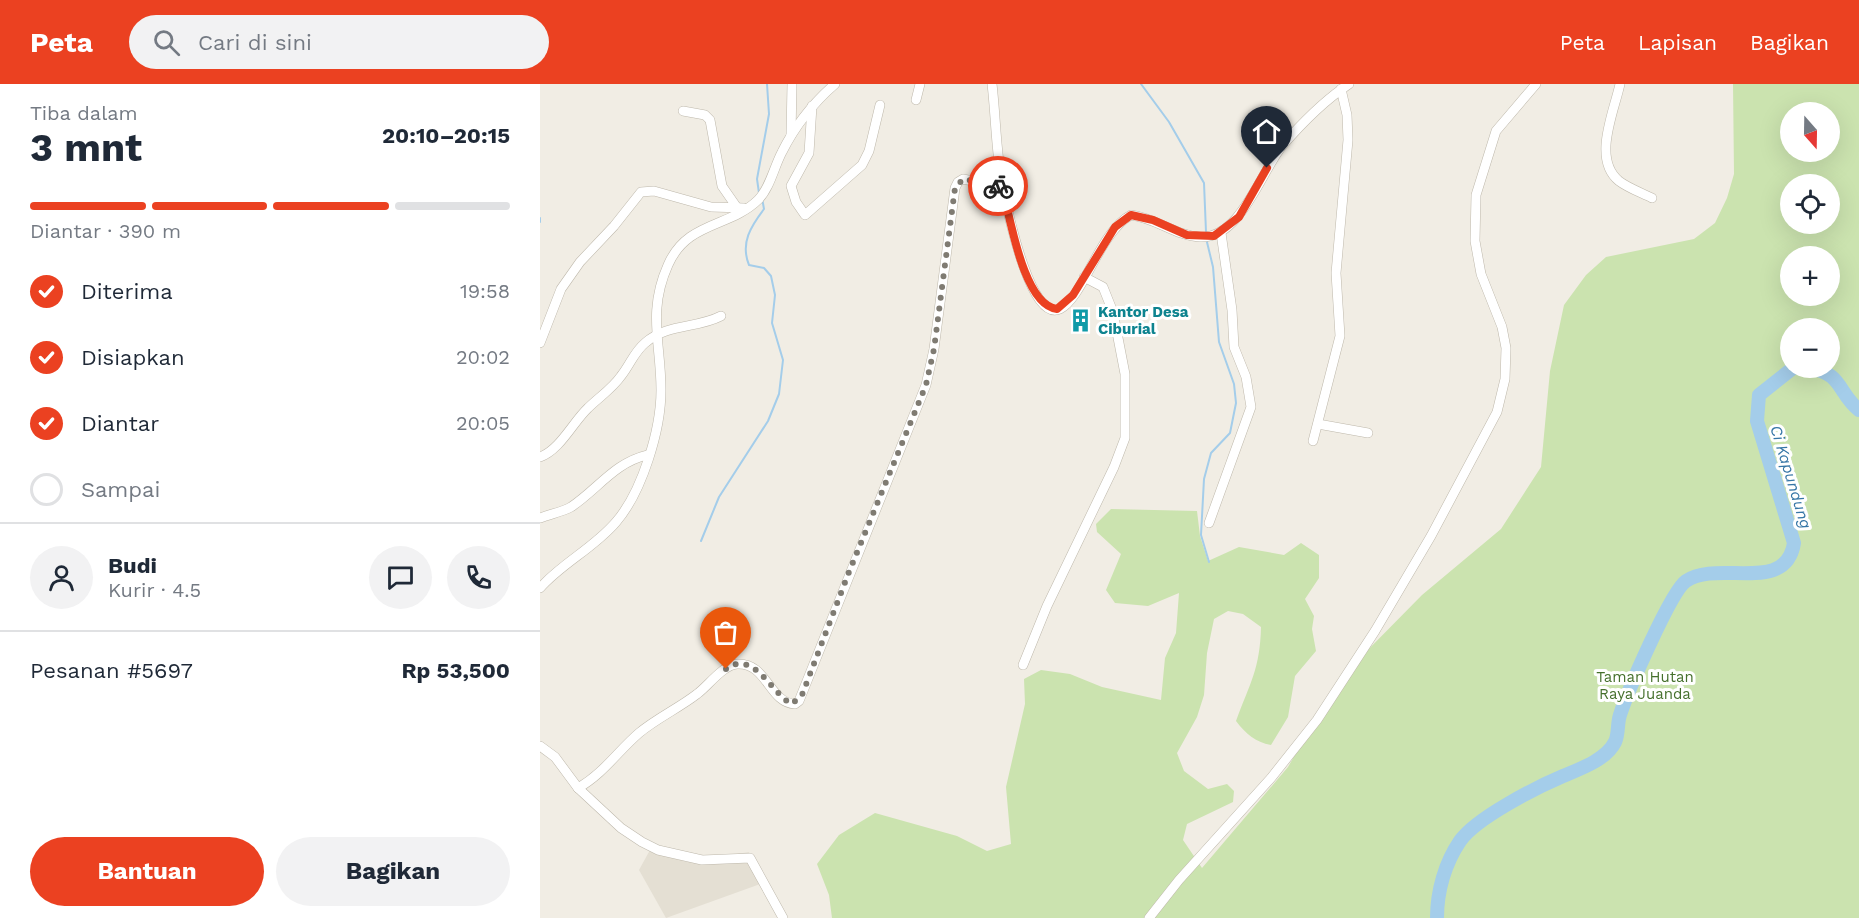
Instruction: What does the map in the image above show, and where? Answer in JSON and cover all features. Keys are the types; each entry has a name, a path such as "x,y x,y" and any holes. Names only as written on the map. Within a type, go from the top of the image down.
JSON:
{"street":[{"path":"791,136 792,84"},
{"path":"540,588 562,565 616,522 634,490 657,432 661,390 655,315 668,264 675,252 682,243 703,228 749,208 766,188 791,136 812,105 835,84"},
{"path":"916,100 920,84"},
{"path":"992,84 1002,187 1023,268 1029,282 1045,306 1054,309 1062,307 1115,227 1131,215 1153,220 1187,235 1201,237 1221,233 1239,217 1258,180 1283,145 1345,87"},
{"path":"1149,918 1179,880 1271,778 1317,720 1375,631 1436,527 1497,412 1505,379 1506,348 1502,327 1481,274 1475,241 1476,195 1496,131 1536,84"},
{"path":"1620,84 1607,144 1606,163 1609,171 1620,182 1652,198"},
{"path":"1313,441 1340,336 1336,273 1348,140 1345,87"},
{"path":"812,105 809,153 791,186 796,202 805,215 862,165 869,151 880,105"},
{"path":"682,111 705,115 710,120 722,186 738,209"},
{"path":"578,788 602,772 641,732 694,696 730,666 741,664 754,668 789,703 799,700 926,385 934,349 955,188 963,179 1002,187"},
{"path":"540,343 561,289 580,262 614,226 641,192 654,191 698,204 738,209 749,208"},
{"path":"1209,523 1251,407 1246,377 1234,347 1232,310 1221,233"},
{"path":"1023,665 1052,595 1114,466 1125,438 1125,374 1113,312 1107,294 1100,285 1084,277"},
{"path":"540,456 551,449 588,407 609,390 639,348 656,335 690,324 702,325 721,316"},
{"path":"1318,424 1368,433"},
{"path":"540,518 571,507 609,473 637,457 647,455"},
{"path":"540,746 555,758 578,788 621,828 642,842 658,850 702,860 750,858 783,918"}],"shaded area":[{"path":"650,850 687,862 749,852 763,883 666,918 639,870"}],"green space":[{"name":"Taman Hutan Raya Juanda","path":"1733,84 1859,84 1859,918 832,918 829,895 817,864 839,835 875,813 957,836 987,851 1011,844 1006,787 1025,704 1024,679 1041,670 1070,674 1102,687 1161,700 1165,658 1176,633 1179,593 1148,606 1115,603 1106,590 1121,554 1097,532 1096,524 1111,509 1197,511 1200,536 1208,561 1239,547 1284,555 1301,543 1319,555 1319,578 1305,599 1314,616 1312,629 1316,651 1295,676 1288,717 1271,745 1251,737 1236,721 1250,686 1259,654 1261,627 1243,614 1228,611 1214,619 1207,653 1204,695 1197,717 1177,753 1184,771 1208,789 1227,784 1234,791 1233,802 1187,824 1183,840 1202,868 1288,767 1318,715 1355,663 1422,595 1501,529 1541,467 1550,371 1564,305 1586,275 1606,257 1694,239 1715,223 1727,198 1734,174"}],"waterway":[{"path":"759,193 757,179 769,114 767,84"},
{"path":"1141,84 1169,122 1204,183 1206,232"},
{"path":"701,541 719,497 768,421 779,394 783,360 772,323 775,295 771,276 764,268 749,265 746,249 751,228 764,209 762,198"},
{"path":"1206,238 1213,267 1219,342 1234,384 1236,403 1230,433 1211,453 1204,479 1201,535 1209,562"},
{"name":"Ci Kapundung","path":"1437,918 1440,888 1446,868 1460,841 1468,832 1508,804 1592,763 1611,748 1616,739 1620,715 1631,686 1660,622 1686,581 1700,575 1715,573 1765,572 1778,568 1788,559 1794,543 1757,421 1759,395 1780,378"},
{"name":"Ci Kapundung","path":"1833,378 1859,410"}],"way so far":[{"path":"726,669 735,664 754,668 761,673 774,691 789,703 795,704 802,695 849,572 926,385 946,269 955,188 963,179 998,186"}],"place":[{"name":"Kantor Desa Ciburial","path":"1080,321"}],"route":[{"path":"998,186 1002,187 1023,268 1029,282 1045,306 1059,309 1073,295 1115,227 1123,219 1131,215 1142,216 1187,235 1214,236 1221,233 1239,217 1258,180 1267,168"}]}
